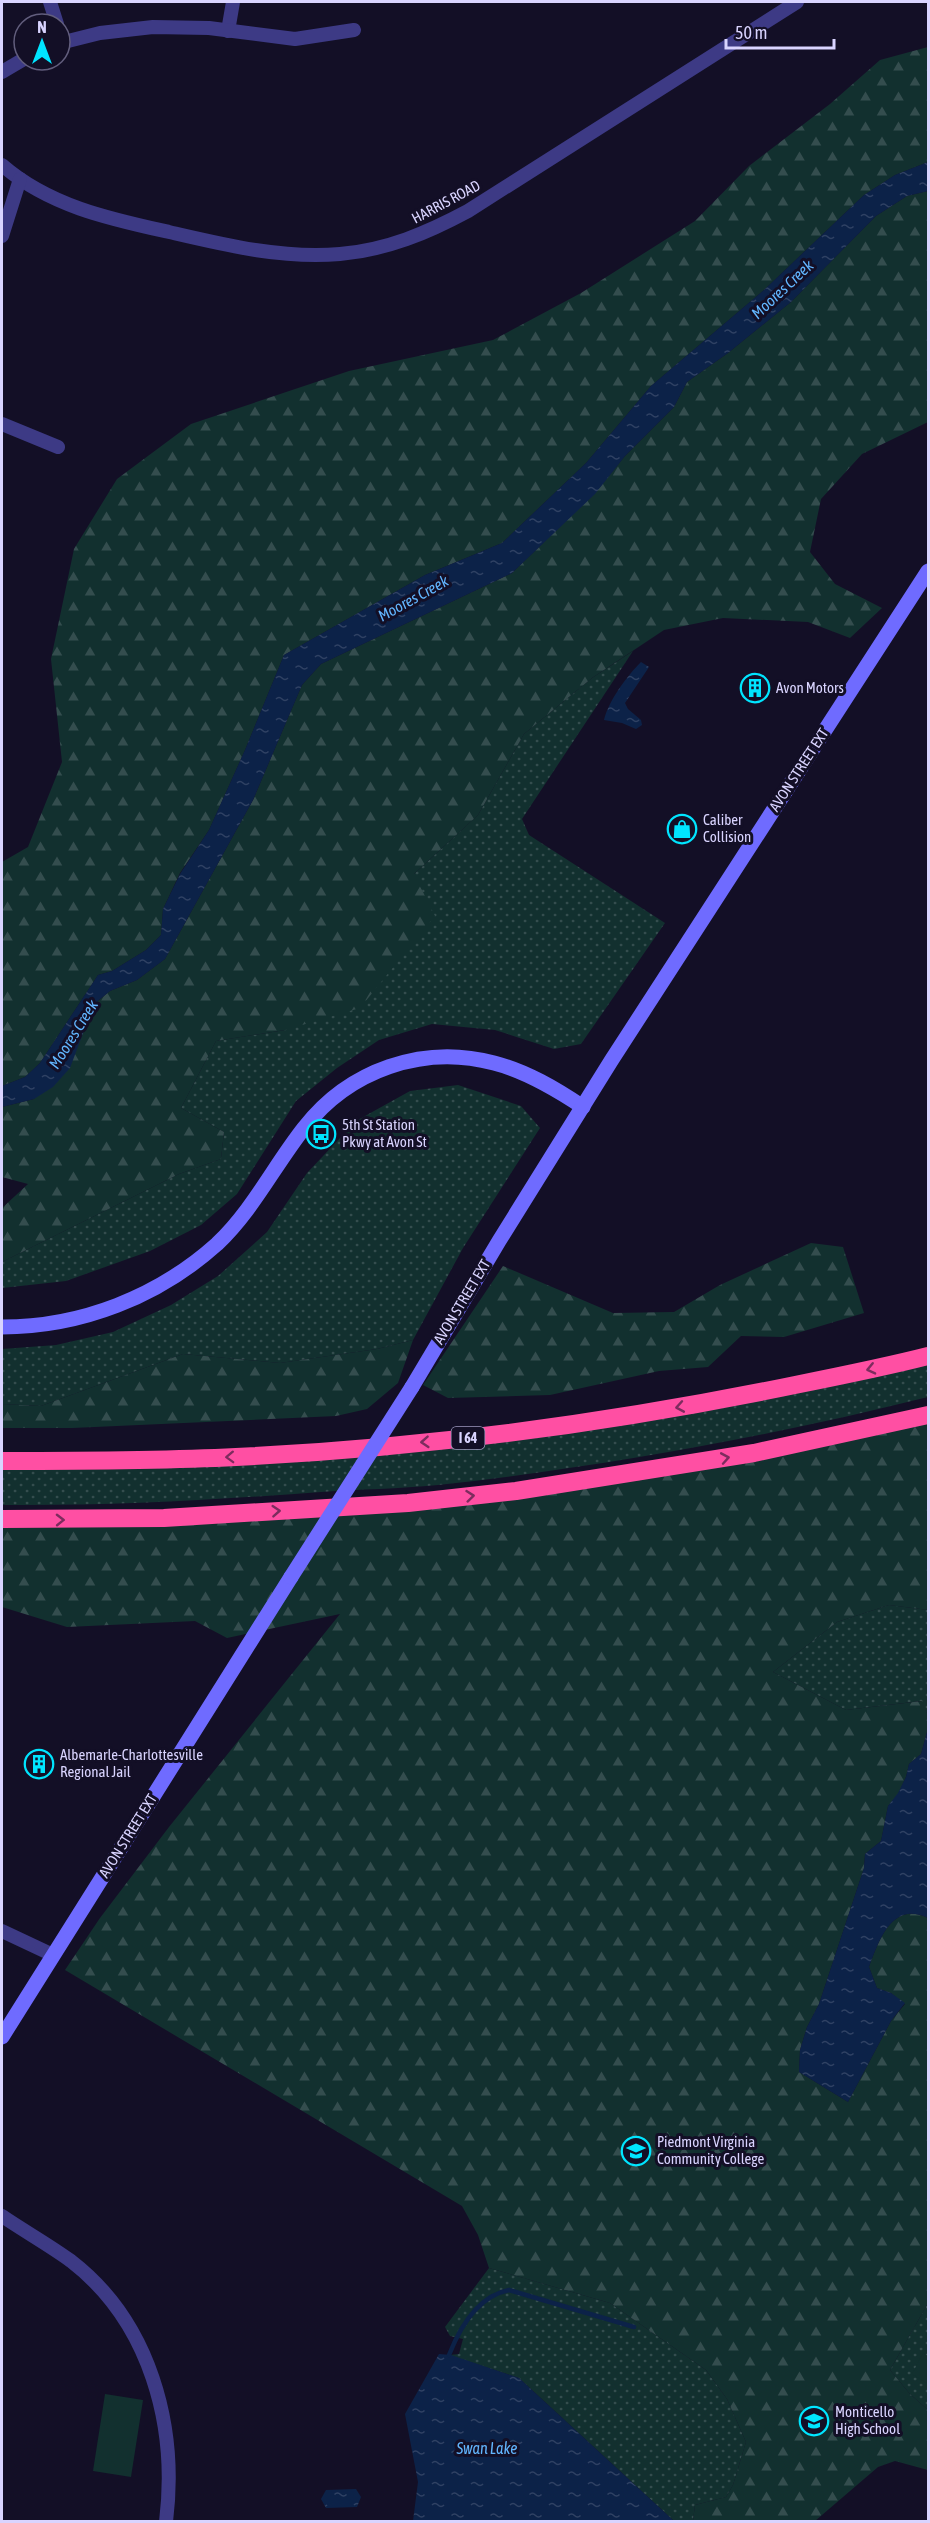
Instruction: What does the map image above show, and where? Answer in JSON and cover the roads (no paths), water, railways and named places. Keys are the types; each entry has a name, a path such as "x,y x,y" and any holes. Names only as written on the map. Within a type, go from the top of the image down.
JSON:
{"highway":[{"name":"I 64","path":"2,1461 136,1461 238,1457 450,1440 584,1423 754,1394 928,1356"},
{"path":"2,1519 164,1518 408,1503 516,1491 754,1453 928,1415"}],"main road":[{"name":"AVON STREET EXT","path":"2,2037 412,1387 583,1107 928,571"},
{"path":"2,1327 46,1324 96,1313 150,1291 194,1263 236,1223 251,1205 303,1129 322,1107 349,1086 375,1071 398,1063 453,1056 496,1063 531,1077 583,1107"}],"street":[{"path":"228,31 233,2"},
{"name":"HARRIS ROAD","path":"2,165 20,179 58,200 102,217 275,253 307,256 374,249 405,241 437,228 468,211 797,2"},
{"path":"72,37 139,28 170,27 295,39 354,30"},
{"path":"2,236 20,179"},
{"path":"2,424 58,447"},
{"path":"2,1932 53,1955"},
{"path":"2,2216 71,2261 87,2275 114,2304 135,2334 152,2374 161,2404 167,2454 166,2522"}],"water":[{"name":"Moores Creek","path":"928,162 928,191 907,196 876,216 791,302 728,353 687,382 674,407 625,456 595,494 512,573 321,664 302,685 253,800 165,959 137,980 110,991 94,1004 70,1068 53,1087 34,1099 2,1107 2,1086 25,1077 40,1063 98,975 112,971 146,950 161,935 163,909 180,874 209,830 284,655 425,575 502,543 586,463 651,386 764,290 864,195 895,175"},
{"path":"641,662 649,667 625,703 628,709 641,720 642,725 636,729 622,723 604,720 619,689"},
{"path":"928,1716 928,1918 916,1914 896,1919 877,1946 869,1967 877,1988 891,1993 905,2003 891,2021 848,2102 799,2072 800,2050 807,2027 819,2004 864,1868 865,1854 881,1841 888,1806 906,1777 909,1764 921,1754 927,1732"},
{"name":"Swan Lake","path":"439,2354 451,2355 519,2378 674,2521 413,2521 418,2482 405,2414"},
{"path":"356,2489 361,2497 357,2507 326,2508 321,2499 326,2490"}],"waterway":[{"path":"449,2355 465,2324 479,2306 498,2293 509,2290 634,2327"}],"place":[{"name":"Avon Motors","path":"755,688"},
{"name":"Caliber Collision","path":"682,829"},
{"name":"5th St Station Pkwy at Avon St","path":"321,1134"},
{"name":"Albemarle-Charlottesville Regional Jail","path":"39,1764"},
{"name":"Piedmont Virginia Community College","path":"636,2151"},
{"name":"Monticello High School","path":"814,2421"}]}
